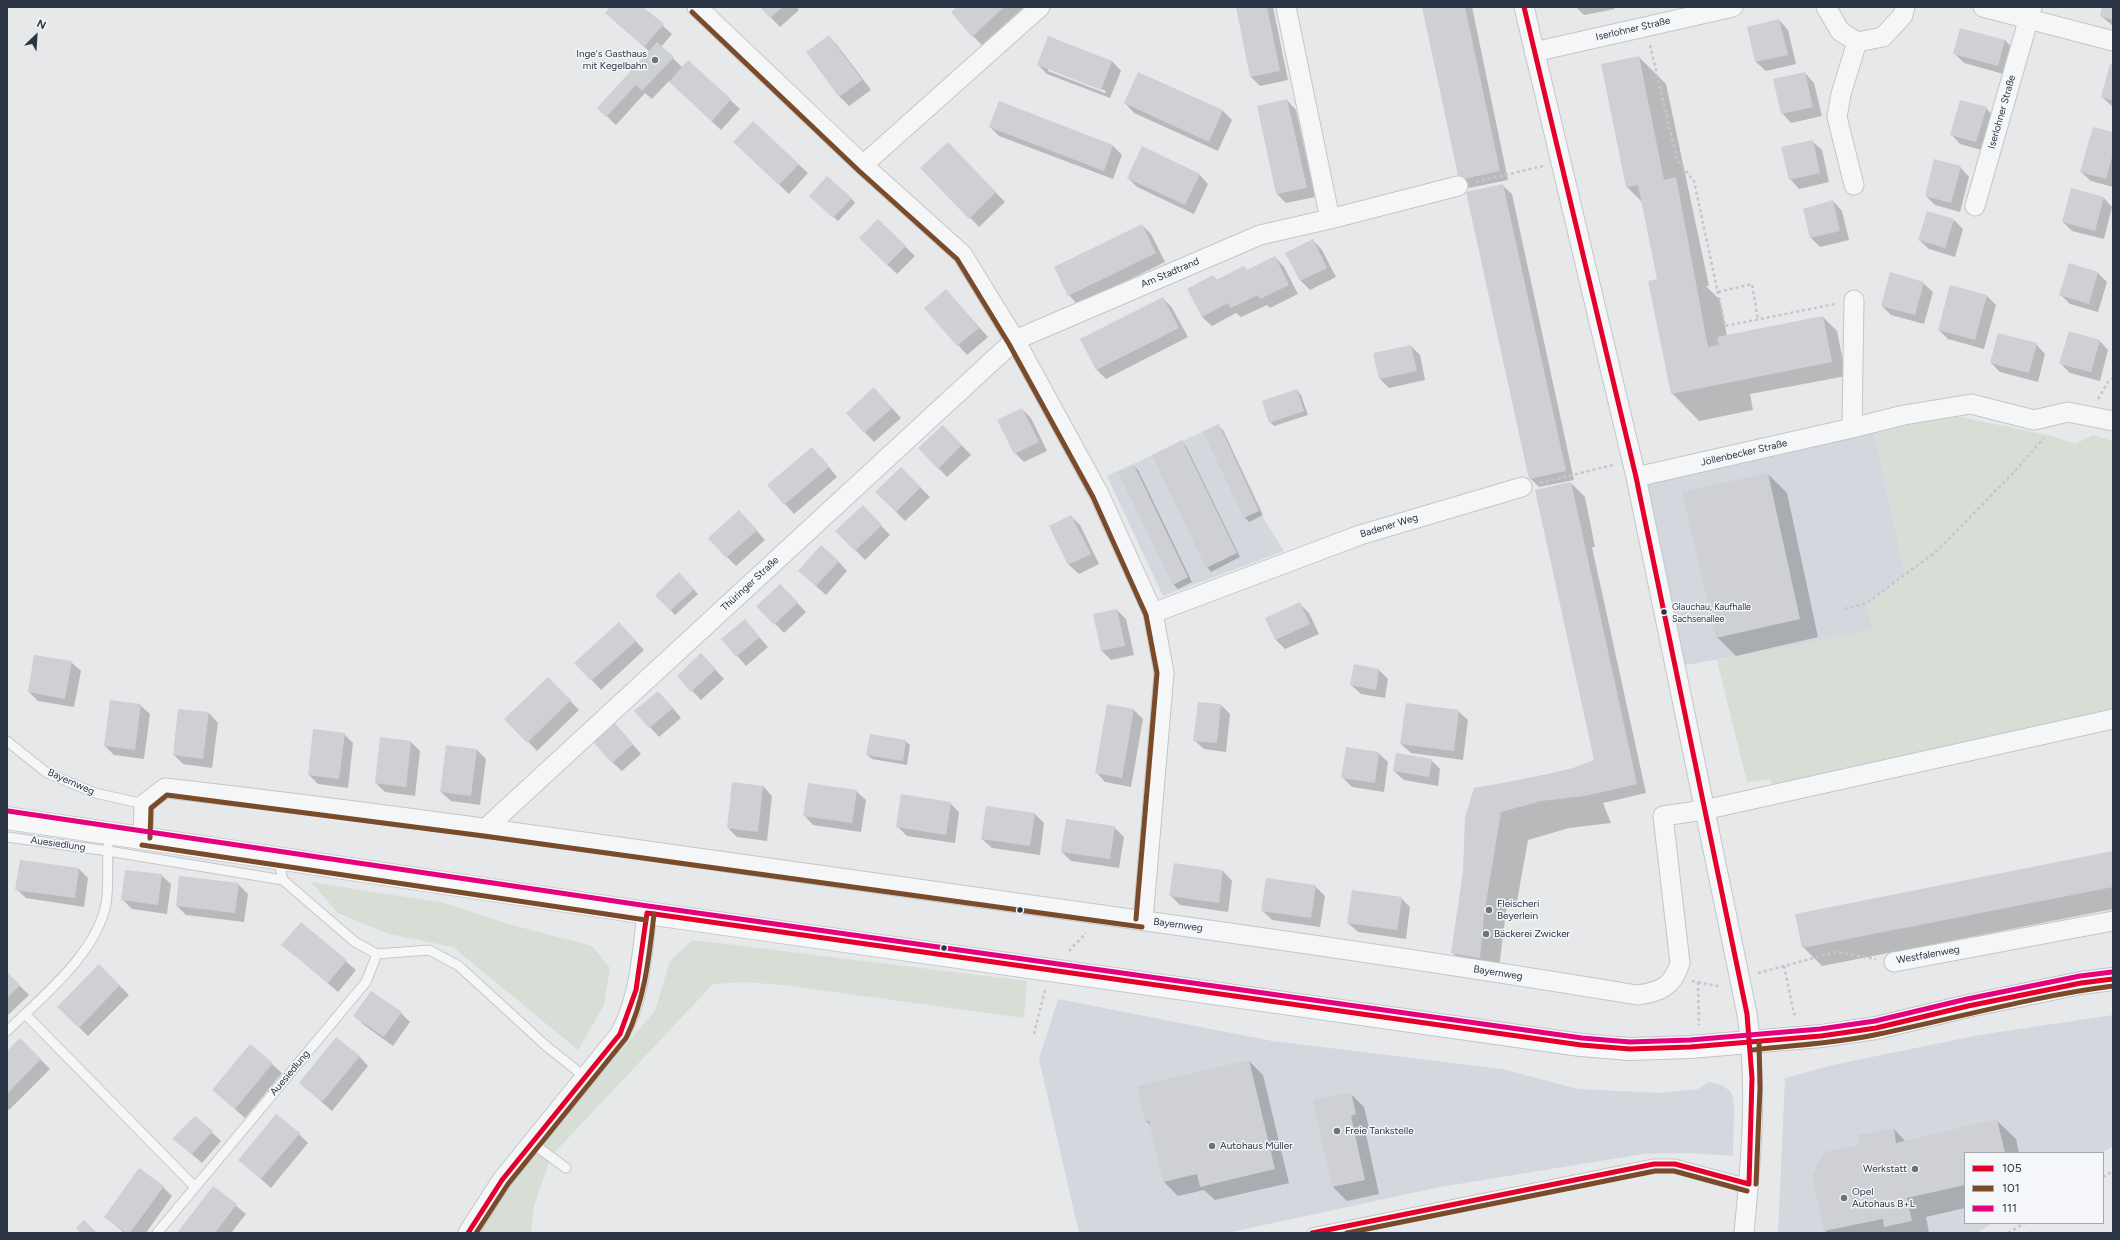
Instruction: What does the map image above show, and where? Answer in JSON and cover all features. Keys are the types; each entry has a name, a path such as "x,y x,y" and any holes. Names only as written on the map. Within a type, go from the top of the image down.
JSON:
{"main road":[{"path":"7,818 109,842 143,838 647,913 1581,1044 1630,1048 1752,1043 1812,1037 1876,1028 1983,1003 2081,983 2113,979"}],"street":[{"path":"697,7 863,165 962,254 1015,340 1099,494 1153,614 1164,673 1143,920"},
{"path":"863,165 1040,7"},
{"path":"1286,7 1330,219"},
{"path":"1524,7 1634,469 1740,978 1752,1043 1754,1088 1744,1233"},
{"name":"Iserlohner Straße","path":"1534,52 1733,7"},
{"path":"1826,7 1840,31 1857,42 1883,36 1903,15 1905,7"},
{"path":"1983,7 2030,13 2113,41"},
{"name":"Iserlohner Straße","path":"1975,206 2030,13"},
{"path":"1854,185 1837,117 1841,94 1857,42"},
{"name":"Am Stadtrand","path":"1015,340 1260,235 1330,219 1458,186"},
{"path":"1852,428 1854,300"},
{"name":"Thüringer Straße","path":"485,828 1015,340"},
{"name":"Jöllenbecker Straße","path":"1634,469 1852,428 1904,415 1971,404 2034,420 2068,412"},
{"path":"2068,412 2113,421"},
{"name":"Badener Weg","path":"1153,614 1360,535 1522,487"},
{"path":"1676,978 1680,963 1663,816 1704,810 2113,719"},
{"name":"Bayernweg","path":"144,804 165,788 485,828 1143,920 1490,971 1637,995 1666,987 1676,978"},
{"path":"143,838 144,804"},
{"path":"468,1233 502,1180 620,1034 630,1016 636,996 647,913"},
{"name":"Westfalenweg","path":"1894,962 2113,921"}],"lane":[{"name":"Bayernweg","path":"7,742 47,772 95,793 144,804"},
{"name":"Auesiedlung","path":"7,837 109,842 283,880"},
{"path":"7,1031 77,961 95,933 106,904 109,842"},
{"path":"278,857 283,880 355,942 377,954 429,950 459,966 545,1045 585,1077"},
{"name":"Auesiedlung","path":"157,1233 366,982 377,954"},
{"path":"25,1014 195,1187"},
{"path":"532,1143 566,1168"},
{"path":"1312,1233 1654,1164 1675,1164 1748,1184"}],"path":[{"path":"1645,26 1677,160 1694,181 1726,326 1854,300"},
{"path":"1458,186 1561,162"},
{"path":"1718,292 1752,284 1758,319"},
{"path":"1845,609 1867,603 1938,550 2014,472 2068,412"},
{"path":"1522,487 1634,469"},
{"name":"Westfalenweg","path":"1676,978 1717,986 1740,978 1836,952 1894,962"},
{"path":"1784,966 1794,1014 1809,1018 1812,1037"},
{"path":"1698,982 1700,1046"},
{"path":"2104,1176 2113,1171"},
{"path":"2008,1233 2023,1224"}],"shaded area":[{"path":"1955,416 2048,435 2075,444 2093,435 2113,441 2113,713 1773,790 1770,779 1747,782 1717,660 1872,630 1867,603 1905,574 1872,422"},
{"path":"1872,422 1905,574 1867,603 1873,630 1675,667 1636,477"},
{"path":"1219,424 1259,511 1284,551 1163,596 1107,476"},
{"path":"311,882 444,903 512,925 592,946 610,968 604,1005 578,1050 453,947 389,934 338,913"},
{"path":"692,940 1027,981 1024,1018 783,985 744,982 713,984 553,1154 540,1144 655,1011 670,961"},
{"path":"1058,999 1272,1041 1502,1069 1578,1089 1662,1093 1698,1089 1709,1082 1722,1085 1732,1093 1734,1108 1733,1156 1688,1153 1643,1154 1440,1187 1227,1233 1079,1233 1039,1059"},
{"path":"2113,1015 2113,1146 2104,1152 1964,1152 1964,1224 1990,1224 1977,1233 1778,1233 1785,1078 1833,1065 1979,1035"},
{"path":"532,1143 551,1157 534,1206 531,1233 468,1233"}],"building":[{"path":"610,7 643,7 664,24 644,47 605,13"},
{"path":"760,7 783,7 770,18"},
{"path":"957,7 1004,7 972,37 951,12"},
{"path":"1236,7 1267,7 1280,71 1250,77"},
{"path":"1422,7 1465,7 1500,171 1459,180"},
{"path":"2102,7 2113,7 2113,20 2100,16"},
{"path":"1779,19 1788,55 1755,62 1747,27"},
{"path":"1960,28 2005,40 1998,66 1953,54"},
{"path":"829,35 862,80 839,97 806,52"},
{"path":"1048,36 1112,61 1101,90 1037,65"},
{"path":"657,42 674,57 642,91 636,85 606,117 597,108"},
{"path":"1639,56 1664,180 1676,177 1708,347 1719,345 1717,337 1823,316 1832,362 1671,394 1648,281 1657,279 1638,185 1626,187 1601,64"},
{"path":"688,60 731,99 712,121 669,82"},
{"path":"2110,64 2113,65 2113,101 2101,97"},
{"path":"1138,72 1223,110 1209,142 1124,103"},
{"path":"1805,72 1813,107 1781,114 1773,79"},
{"path":"1287,99 1307,188 1276,194 1257,106"},
{"path":"1960,100 1987,107 1976,142 1950,135"},
{"path":"999,101 1113,145 1104,171 989,127"},
{"path":"753,121 799,164 779,185 733,142"},
{"path":"2093,127 2113,132 2113,153 2106,179 2080,172"},
{"path":"1813,140 1820,173 1789,180 1781,147"},
{"path":"948,142 996,192 969,219 920,168"},
{"path":"1142,146 1200,174 1185,205 1127,178"},
{"path":"1934,159 1961,166 1951,203 1925,196"},
{"path":"827,176 852,198 833,218 809,196"},
{"path":"1503,184 1566,471 1529,479 1466,192"},
{"path":"2071,188 2104,197 2095,231 2062,222"},
{"path":"1833,200 1840,231 1810,238 1803,209"},
{"path":"1927,211 1954,219 1945,248 1918,240"},
{"path":"878,219 906,246 887,265 859,238"},
{"path":"1142,224 1156,253 1068,296 1054,267"},
{"path":"1313,239 1327,268 1300,281 1285,253"},
{"path":"1275,256 1289,285 1260,299 1258,295 1231,308 1228,303 1202,317 1187,289 1213,275 1216,280 1244,266 1247,270"},
{"path":"2069,263 2098,272 2089,304 2059,295"},
{"path":"1890,272 1924,282 1915,315 1881,306"},
{"path":"1950,285 1987,295 1975,340 1938,330"},
{"path":"946,289 979,328 957,346 924,308"},
{"path":"1163,297 1179,328 1096,370 1080,339"},
{"path":"2069,331 2100,340 2091,372 2059,364"},
{"path":"1998,333 2037,343 2029,373 1990,363"},
{"path":"1411,345 1417,371 1379,379 1373,353"},
{"path":"874,387 892,408 864,433 846,413"},
{"path":"1297,389 1304,411 1269,423 1262,401"},
{"path":"1022,408 1039,442 1014,454 997,420"},
{"path":"1219,424 1259,511 1244,518 1203,432"},
{"path":"943,425 962,445 938,469 918,448"},
{"path":"1182,440 1237,553 1206,568 1152,455"},
{"path":"812,447 829,467 784,505 767,485"},
{"path":"1134,465 1188,577 1173,585 1118,472"},
{"path":"901,467 921,487 896,512 875,492"},
{"path":"1768,473 1800,619 1716,638 1682,492"},
{"path":"1571,482 1637,784 1585,796 1541,801 1501,812 1484,915 1480,958 1451,953 1463,872 1465,817 1474,788 1536,777 1573,768 1594,760 1535,490"},
{"path":"863,505 882,525 855,551 835,531"},
{"path":"739,510 757,530 726,558 708,538"},
{"path":"1071,515 1091,554 1068,565 1049,526"},
{"path":"821,545 839,561 816,586 798,571"},
{"path":"679,572 694,589 670,611 655,595"},
{"path":"780,584 798,602 774,625 756,606"},
{"path":"1300,602 1310,624 1275,640 1265,618"},
{"path":"1117,609 1125,646 1101,651 1093,614"},
{"path":"745,619 760,637 736,657 721,639"},
{"path":"619,622 636,641 591,681 574,663"},
{"path":"701,653 716,669 691,692 677,676"},
{"path":"34,655 72,661 65,699 28,692"},
{"path":"1354,664 1379,669 1376,690 1350,685"},
{"path":"548,677 571,700 527,743 504,719"},
{"path":"658,691 673,708 649,728 634,711"},
{"path":"110,700 141,704 135,750 104,746"},
{"path":"1198,702 1221,704 1217,743 1193,741"},
{"path":"1406,703 1459,710 1454,751 1400,744"},
{"path":"1107,704 1134,709 1122,778 1095,773"},
{"path":"178,709 209,712 203,759 173,755"},
{"path":"615,723 633,744 612,763 593,742"},
{"path":"313,729 345,733 339,779 308,775"},
{"path":"870,734 906,740 903,761 866,755"},
{"path":"380,737 411,741 406,787 375,783"},
{"path":"446,745 477,749 471,796 440,792"},
{"path":"1346,747 1379,752 1375,783 1341,778"},
{"path":"1396,753 1432,759 1429,777 1393,771"},
{"path":"732,782 763,786 758,832 727,828"},
{"path":"808,783 857,790 852,823 803,816"},
{"path":"901,794 951,802 946,835 896,827"},
{"path":"986,806 1035,813 1030,846 981,839"},
{"path":"1066,819 1115,826 1110,859 1061,852"},
{"path":"2113,851 2113,887 1802,948 1795,914"},
{"path":"20,860 79,868 75,898 15,890"},
{"path":"1174,863 1223,870 1219,903 1169,896"},
{"path":"125,870 162,874 158,905 121,900"},
{"path":"179,876 239,883 235,913 176,906"},
{"path":"1266,878 1316,885 1311,918 1261,911"},
{"path":"1352,890 1402,897 1397,930 1347,923"},
{"path":"301,922 347,960 328,983 281,945"},
{"path":"99,964 120,985 79,1028 57,1007"},
{"path":"7,972 20,985 7,998"},
{"path":"371,991 402,1012 384,1037 353,1016"},
{"path":"336,1037 360,1056 322,1102 299,1083"},
{"path":"20,1038 41,1059 7,1094 7,1051"},
{"path":"250,1044 273,1063 235,1109 212,1090"},
{"name":"Autohaus Müller","path":"1249,1060 1275,1169 1200,1187 1197,1174 1163,1182 1149,1121 1145,1122 1137,1086"},
{"name":"Freie Tankstelle","path":"1351,1092 1356,1114 1351,1116 1365,1180 1332,1187 1313,1100"},
{"path":"276,1114 300,1133 261,1179 238,1160"},
{"path":"195,1116 213,1131 192,1154 172,1139"},
{"name":"Werkstatt","path":"1997,1119 2005,1152 1964,1152 1964,1185 1907,1198 1912,1221 1884,1227 1883,1219 1824,1231 1812,1176 1824,1152 1860,1145 1858,1135 1894,1128 1896,1143"},
{"path":"139,1168 164,1186 130,1233 126,1233 104,1217"},
{"path":"213,1186 237,1204 215,1233 177,1233"},
{"path":"84,1220 97,1233 77,1233 79,1231 76,1228"}],"transit line":[{"name":"105","path":"1524,7 1636,477 1747,1014 1752,1078 1749,1184"},
{"name":"101","path":"692,12 858,170 957,259 1009,344 1093,497 1146,615 1157,673 1136,919"},
{"name":"101","path":"150,838 151,808 167,795 484,836 1142,927"},
{"name":"111","path":"8,811 648,906 1582,1038 1630,1042 1690,1040 1820,1029 1875,1021 1967,999 2080,976 2112,972"},
{"name":"101","path":"142,845 646,920"},
{"name":"105","path":"647,913 1581,1045 1630,1049 1690,1047 1821,1036 1876,1028 1968,1006 2081,983 2113,979"},
{"name":"105","path":"468,1233 502,1180 620,1034 636,990 647,913"},
{"name":"101","path":"476,1233 508,1184 626,1038 638,1008 642,993 648,962 654,914"},
{"name":"101","path":"1753,1050 1833,1042 1864,1037 2054,995 2113,986"},
{"name":"101","path":"1756,1184 1760,1088 1759,1043"},
{"name":"105","path":"1312,1233 1654,1164 1675,1164 1749,1184"},
{"name":"101","path":"1347,1233 1655,1171 1674,1171 1747,1191"}],"place":[{"name":"Inge's Gasthaus mit Kegelbahn","path":"655,60"},
{"name":"Glauchau, Kaufhalle Sachsenallee","path":"1664,612"},
{"name":"Fleischeri Beyerlein","path":"1489,910"},
{"name":"Bäckerei Zwicker","path":"1486,934"},
{"name":"Freie Tankstelle","path":"1337,1131"},
{"name":"Autohaus Müller","path":"1212,1146"},
{"name":"Werkstatt","path":"1915,1169"},
{"name":"Opel Autohaus B+L","path":"1844,1198"}]}
